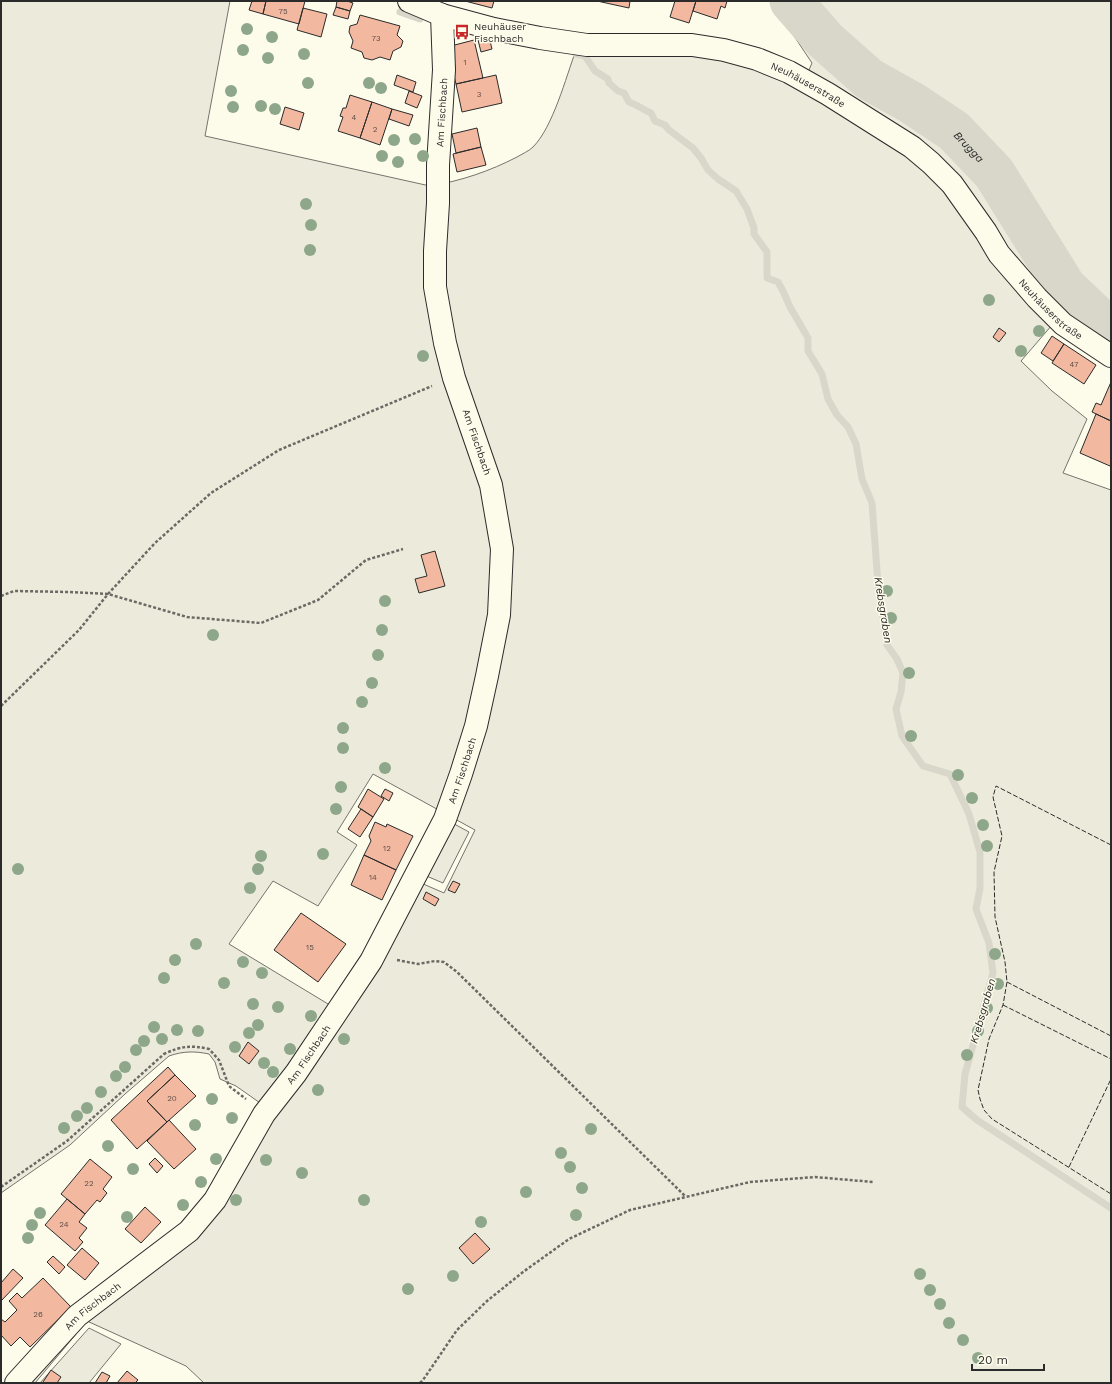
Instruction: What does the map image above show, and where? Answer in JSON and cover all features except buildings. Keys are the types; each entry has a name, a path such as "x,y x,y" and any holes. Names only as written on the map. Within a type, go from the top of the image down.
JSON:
{"street":[{"name":"Neuhäuserstraße","path":"409,1 442,15 494,29 540,38 587,45 692,45 718,49 756,59 789,72 828,94 912,147 931,163 952,184 986,232 999,254 1037,298 1063,324 1111,356"},
{"name":"Am Fischbach","path":"16,1383 76,1316 189,1231 214,1200 264,1114 296,1073 371,961 445,819 476,726 498,615 502,550 492,485 454,378 445,344 435,287 438,165 444,70 442,15"}],"path":[{"path":"1,706 79,630 108,594 155,543 211,493 279,450 407,396 454,378"},
{"path":"1,596 14,591 108,594 187,617 261,623 318,600 366,560 403,549"},
{"path":"378,948 398,961 418,964 435,961 444,962 462,977 685,1196"},
{"path":"1,1187 67,1141 164,1054 178,1048 190,1046 210,1049 219,1060 229,1086"},
{"path":"420,1383 457,1330 487,1301 569,1239 630,1210 750,1182 815,1177 873,1182"}],"shaded area":[{"path":"1,1 230,1 205,136 430,186 486,171 517,157 533,147 547,127 553,115 576,50 667,52 747,63 802,86 812,63 770,1 1111,1 1111,341 1081,323 1065,310 1021,361 1052,391 1087,419 1063,473 1111,490 1111,1383 204,1383 186,1366 87,1321 35,1383 25,1383 78,1322 187,1240 421,883 444,893 475,830 373,774 337,832 357,845 318,906 273,881 229,944 333,1007 263,1105 236,1086 220,1079 215,1062 209,1054 189,1052 169,1056 70,1145 1,1193"},
{"path":"445,819 469,832 443,883 417,872"},
{"path":"89,1328 121,1344 89,1383 40,1383"}],"waterway":[{"name":"Brugga","path":"791,1 825,40 869,79 912,103 954,131 994,173 1065,287 1107,327 1111,329"},
{"name":"Krebsgraben","path":"400,12 420,19"},
{"name":"Krebsgraben","path":"576,54 585,56 595,71 608,79 609,83 618,91 624,93 629,102 651,113 655,121 665,125 669,130 693,148 708,170 736,191 747,209 754,228 754,234 767,252 767,278 778,282 783,291 790,307 808,338 808,351 822,374 828,399 837,415 848,427 856,444 862,479 872,503 878,584 887,645 897,659 903,673 901,692 896,709 902,736 923,766 950,774 969,814 980,852 980,888 976,909 989,943 993,973 965,1074 962,1107 977,1120 1111,1208"}],"fence":[{"path":"1111,845 996,786 993,797 1002,836 994,872 995,917 1005,962 1007,982 1003,1005 989,1039 978,1090 984,1110 992,1119 1111,1194"},
{"path":"1007,982 1111,1036"},
{"path":"1003,1005 1111,1059"},
{"path":"1069,1167 1111,1079"}],"place":[{"name":"Neuhäuser Fischbach","path":"462,32"}]}
